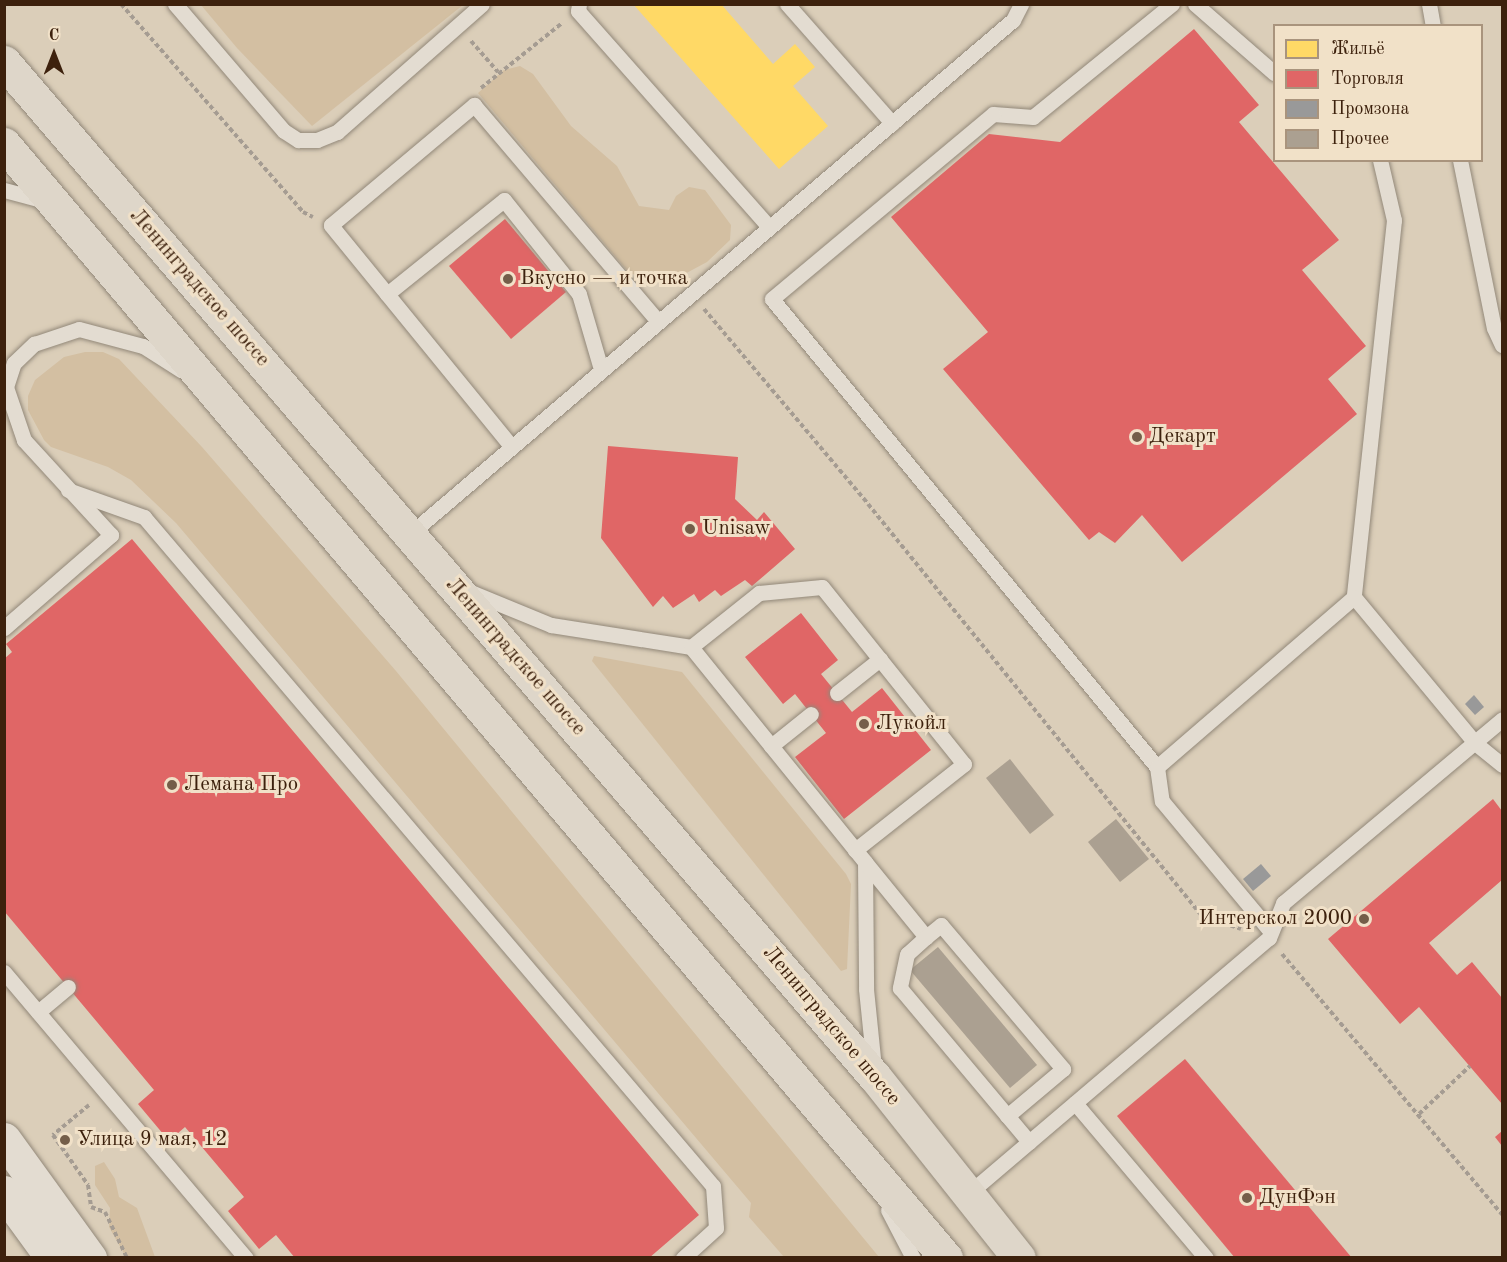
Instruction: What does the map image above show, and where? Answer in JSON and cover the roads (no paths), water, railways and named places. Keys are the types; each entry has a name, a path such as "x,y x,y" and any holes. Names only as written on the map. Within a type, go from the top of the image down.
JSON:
{"highway":[{"name":"Ленинградское шоссе","path":"4,62 411,532 454,586 876,1077 1019,1257"},
{"path":"4,144 217,392 946,1257"}],"main road":[{"path":"4,1139 90,1257"},
{"path":"4,1192 52,1257"}],"lane":[{"path":"175,4 284,131 298,140 317,140 337,132 482,4"},
{"path":"787,4 892,123"},
{"path":"411,532 1013,20 1021,4"},
{"path":"1172,4 1033,117 993,114 772,299 1157,767 1162,801 1270,936"},
{"path":"1195,4 1273,71"},
{"path":"1429,4 1433,24"},
{"path":"578,8 769,227"},
{"path":"511,446 331,225 474,105 658,321"},
{"path":"1157,767 1354,597 1394,220 1380,162"},
{"path":"1460,162 1503,345"},
{"path":"4,190 57,204"},
{"path":"387,294 504,200 579,294 601,369"},
{"path":"4,628 80,572 111,535 24,440 6,387 14,363 34,344 79,329 110,334 143,346 217,392"},
{"path":"69,490 144,517 713,1186 716,1228 683,1257"},
{"path":"454,586 551,625 691,647 927,937"},
{"path":"691,647 759,593 822,587 964,764 860,856"},
{"path":"1354,597 1475,743 1503,765"},
{"path":"837,693 880,659"},
{"path":"771,746 811,714"},
{"path":"969,1193 1075,1103 1199,1005 1250,961 1270,936 1283,903 1503,719"},
{"path":"860,856 866,989 876,1077"},
{"path":"1007,1116 1063,1069 942,925 907,954 900,988 1007,1116 1029,1142"},
{"path":"4,972 246,1257"},
{"path":"38,1012 69,987"},
{"path":"1075,1103 1206,1257"},
{"path":"850,1142 913,1257"}],"place":[{"name":"Вкусно — и точка","path":"508,279"},
{"name":"Декарт","path":"1137,437"},
{"name":"Unisaw","path":"690,529"},
{"name":"Лукойл","path":"864,724"},
{"name":"Лемана Про","path":"172,785"},
{"name":"Интерскол 2000","path":"1364,919"},
{"name":"Улица 9 мая, 12","path":"65,1140"},
{"name":"ДунФэн","path":"1247,1198"}]}
